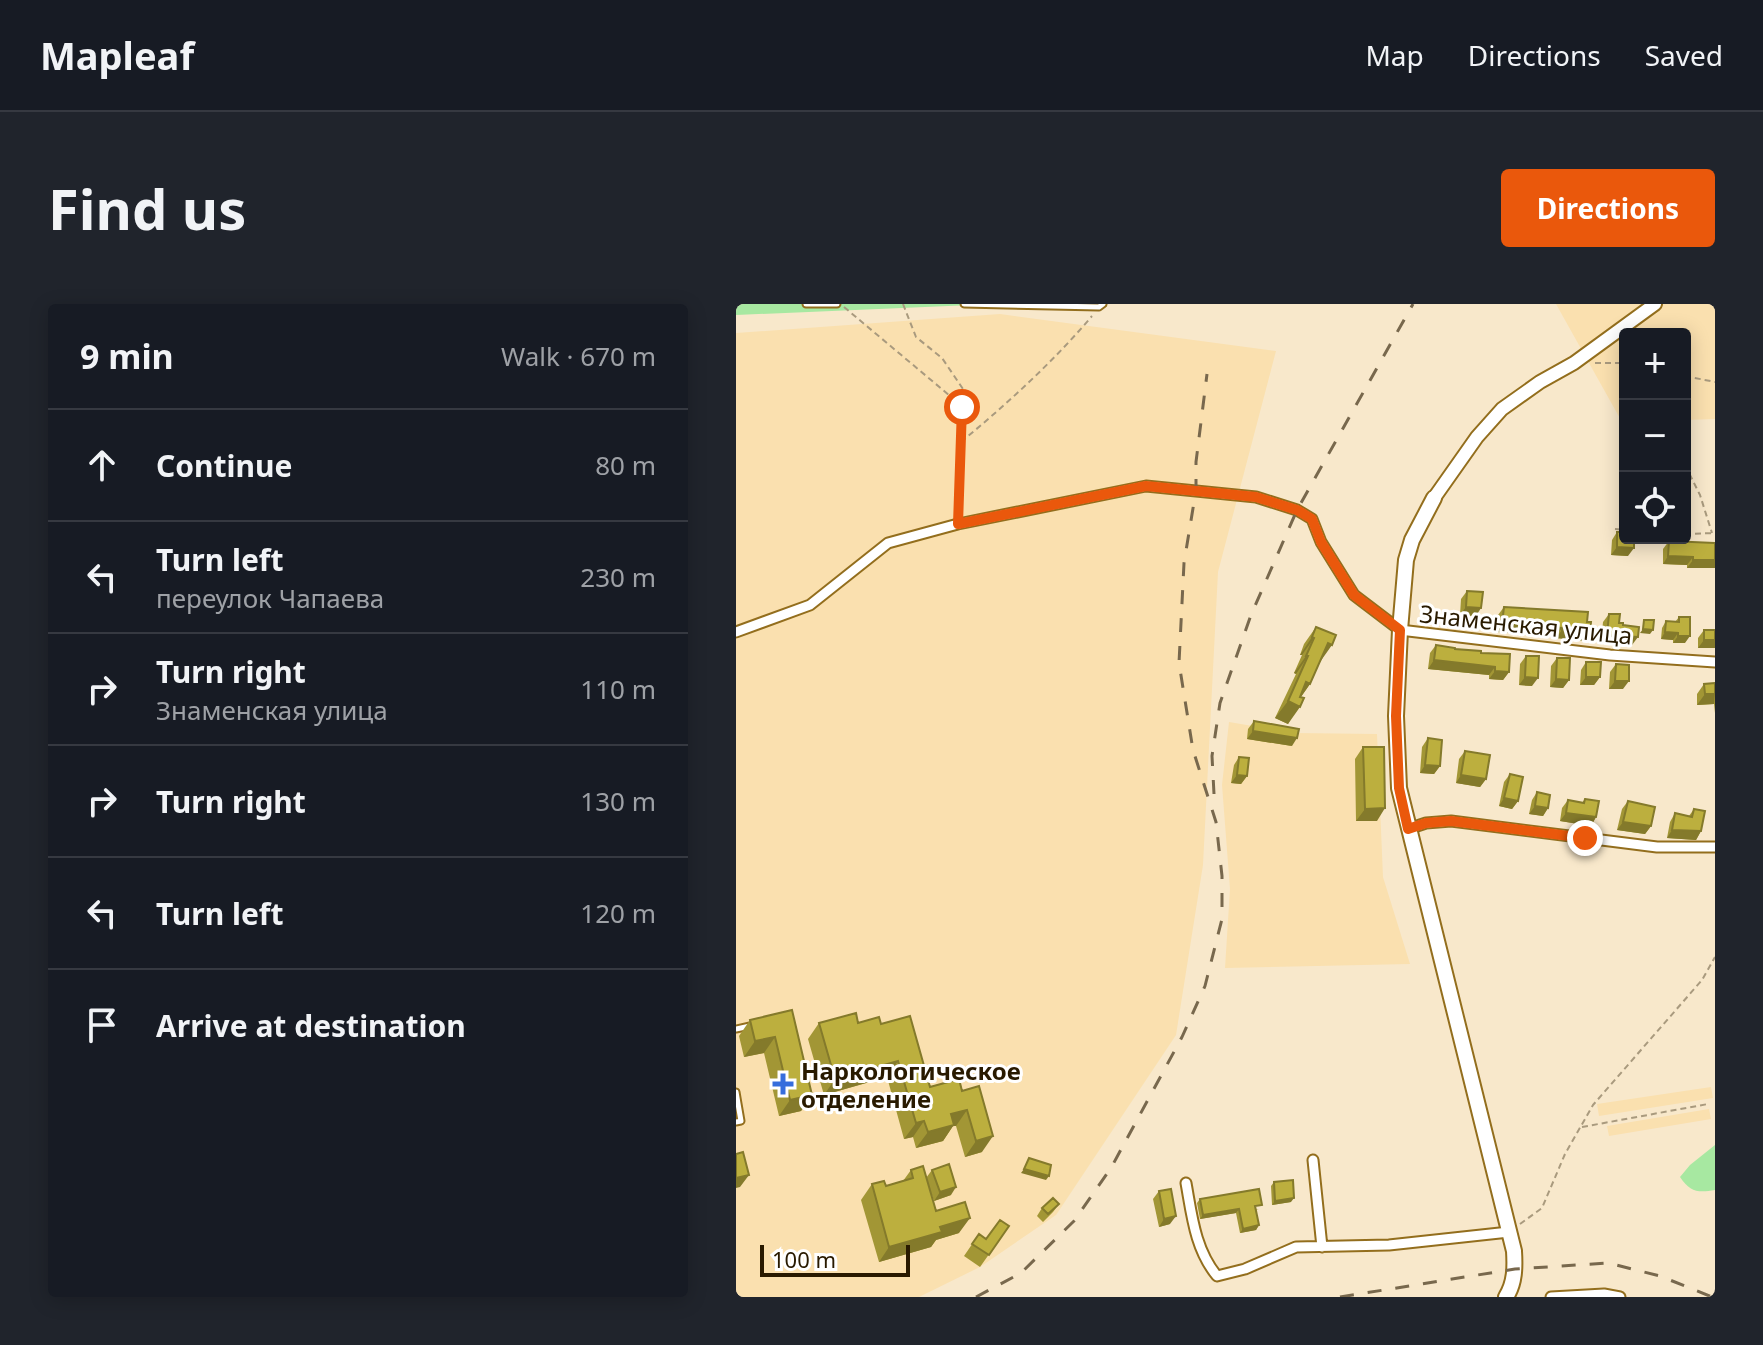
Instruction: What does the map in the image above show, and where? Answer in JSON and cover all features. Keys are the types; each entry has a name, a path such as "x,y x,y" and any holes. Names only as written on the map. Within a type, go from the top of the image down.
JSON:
{"main road":[{"path":"1434,498 1412,540 1406,560 1396,716 1399,788 1514,1251 1515,1269 1506,1297"}],"street":[{"path":"1434,498 1477,437 1502,409 1574,363 1655,304"},
{"name":"Знаменская улица","path":"958,524 1146,486 1256,497 1297,510 1312,519 1321,542 1354,595 1400,630 1610,655 1715,662"},
{"path":"736,632 810,605 888,543 958,524"},
{"path":"1408,829 1426,823 1451,821 1657,847 1715,847"},
{"path":"1313,1160 1322,1247"},
{"path":"1186,1183 1196,1235 1207,1263 1217,1276 1245,1269 1296,1247 1389,1245 1509,1232"},
{"path":"1551,1297 1604,1294 1620,1297"}],"lane":[{"path":"807,304 839,304"},
{"path":"964,304 1101,305"},
{"path":"736,1029 751,1026"},
{"path":"736,1092 741,1121 736,1122"}],"path":[{"path":"839,304 962,407"},
{"path":"903,304 916,337 942,358 963,389 958,524"},
{"path":"961,442 1019,391 1074,337 1101,305"},
{"path":"1574,363 1619,363"},
{"path":"1691,377 1715,382"},
{"path":"1688,472 1714,533 1691,534"},
{"path":"1615,529 1619,529"},
{"path":"1509,1232 1542,1208 1565,1154 1593,1105 1702,980 1715,957"},
{"path":"1581,1127 1708,1104"}],"shaded area":[{"path":"1556,304 1715,304 1715,419 1691,420 1691,328 1619,328 1619,417"},
{"path":"1000,314 1276,351 1218,572 1203,865 1176,1035 1056,1215 980,1267 919,1297 736,1297 736,333"},
{"path":"1229,722 1295,733 1377,734 1383,877 1410,964 1225,968 1230,889 1222,785"},
{"path":"1711,1087 1713,1098 1599,1116 1597,1104"},
{"path":"1709,1109 1711,1119 1609,1136 1607,1126"}],"green space":[{"path":"736,304 995,304 736,315"},
{"path":"1715,1145 1715,1190 1699,1191 1687,1186 1680,1177"}],"building":[{"path":"1617,532 1619,544 1634,544 1634,548 1617,547"},
{"path":"1715,543 1715,560 1668,556 1669,544"},
{"path":"1467,591 1483,592 1481,608 1466,607"},
{"path":"1504,607 1588,612 1590,633 1502,624"},
{"path":"1609,614 1620,614 1619,623 1623,625 1639,627 1638,637 1607,635"},
{"path":"1679,617 1690,617 1690,636 1665,632 1666,621 1679,622"},
{"path":"1644,620 1654,620 1653,630 1643,629"},
{"path":"1316,627 1336,635 1332,645 1328,643 1310,684 1306,682 1300,707 1288,701 1308,656"},
{"path":"1704,630 1715,630 1715,640 1704,640"},
{"path":"1436,645 1481,653 1510,654 1509,672 1495,671 1495,667 1434,660"},
{"path":"1526,656 1539,656 1538,678 1525,677"},
{"path":"1557,658 1570,658 1569,680 1556,679"},
{"path":"1586,662 1601,662 1600,677 1586,677"},
{"path":"1616,664 1629,665 1629,681 1615,681"},
{"path":"1715,683 1715,694 1705,694 1704,684"},
{"path":"1254,721 1299,729 1297,738 1253,731"},
{"path":"1428,738 1442,740 1440,766 1425,765"},
{"path":"1363,747 1384,747 1385,808 1365,809"},
{"path":"1465,751 1490,755 1486,779 1461,775"},
{"path":"1239,757 1249,758 1247,776 1237,775"},
{"path":"1510,774 1523,777 1518,801 1504,798"},
{"path":"1537,792 1550,795 1548,808 1535,806"},
{"path":"1585,799 1599,801 1596,817 1566,813 1568,800 1584,803"},
{"path":"1628,801 1655,807 1651,826 1623,822"},
{"path":"1694,809 1705,811 1701,831 1672,830 1675,813 1692,817"},
{"path":"792,1010 812,1095 790,1100 775,1037 755,1041 750,1020"},
{"path":"856,1013 858,1023 879,1017 881,1024 910,1016 930,1087 959,1079 962,1091 979,1086 993,1136 976,1141 967,1110 951,1114 954,1125 928,1132 924,1121 916,1123 898,1061 835,1079 819,1023"},
{"path":"743,1152 749,1175 736,1178 736,1154"},
{"path":"1029,1158 1051,1165 1049,1176 1024,1169"},
{"path":"949,1164 956,1187 940,1192 932,1170"},
{"path":"923,1166 936,1211 965,1202 970,1218 940,1227 942,1232 889,1247 872,1184 884,1181 886,1186 913,1178 911,1170"},
{"path":"1293,1180 1294,1198 1275,1201 1274,1182"},
{"path":"1171,1189 1176,1216 1164,1219 1159,1191"},
{"path":"1259,1189 1262,1205 1255,1206 1259,1225 1243,1229 1239,1209 1203,1215 1200,1199"},
{"path":"1053,1198 1059,1204 1048,1214 1042,1208"},
{"path":"1000,1220 1009,1226 989,1255 972,1244 979,1234 986,1239"}],"railway":[{"path":"1214,794 1212,756 1220,703 1251,615 1297,510 1413,304"},
{"path":"976,1297 1021,1273 1074,1221 1111,1168 1182,1037 1205,986 1222,919 1222,876 1216,822 1193,750 1179,663 1184,563 1196,490 1196,462 1207,374"},
{"path":"1340,1297 1515,1269 1608,1263 1660,1276 1712,1297"}],"place":[{"name":"Наркологическое отделение","path":"783,1084"}],"route":[{"path":"962,407 958,524 1146,486 1256,497 1297,510 1312,519 1321,542 1354,595 1400,630 1396,716 1399,788 1408,829 1426,823 1451,821 1585,838"}]}
